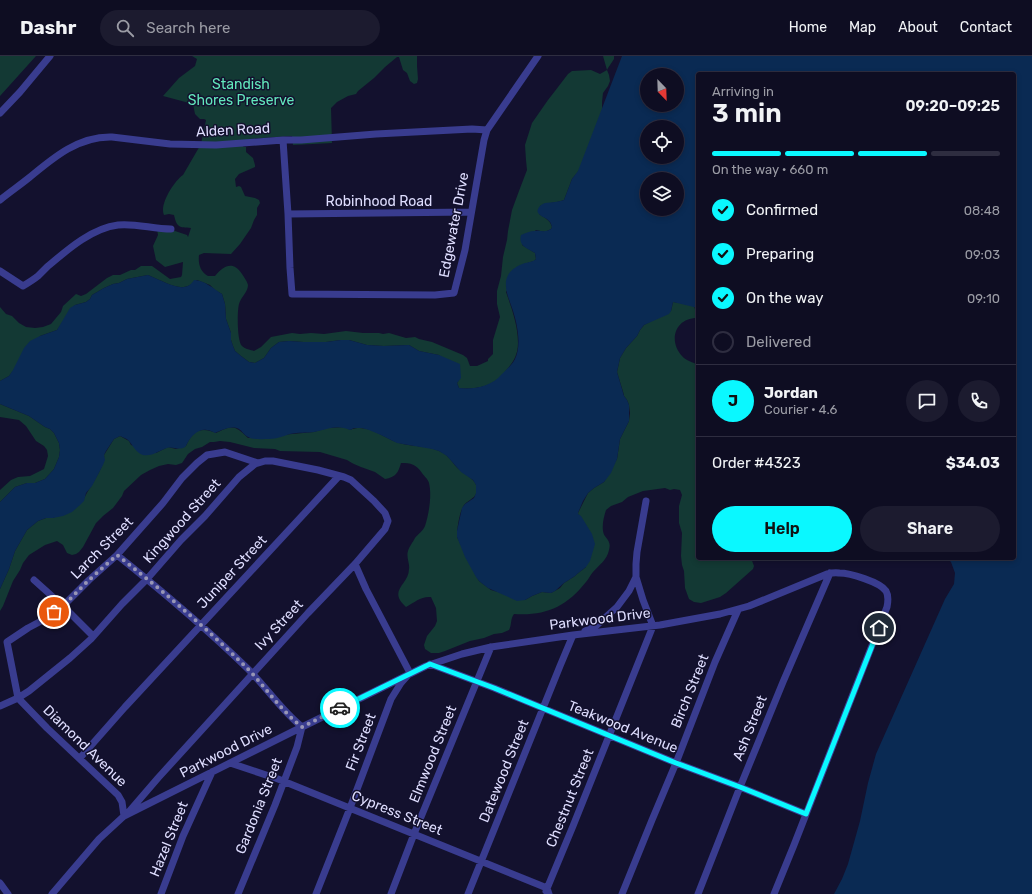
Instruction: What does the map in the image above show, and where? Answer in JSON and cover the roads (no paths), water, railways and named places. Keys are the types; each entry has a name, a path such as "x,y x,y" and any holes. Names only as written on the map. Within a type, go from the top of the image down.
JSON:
{"street":[{"path":"0,113 50,56"},
{"name":"Edgewater Drive","path":"288,214 292,294 435,295 454,293 465,250 480,156 487,130 538,56"},
{"name":"Alden Road","path":"0,200 62,152 76,144 97,138 112,137 170,144 207,146 376,134 472,129 487,130"},
{"path":"283,140 288,214"},
{"name":"Robinhood Road","path":"288,214 471,212"},
{"path":"0,270 23,286 38,276 68,250 95,232 113,226 123,225 171,229"},
{"name":"Larch Street","path":"18,698 7,642 45,619 63,606 117,555 163,503 182,478 207,455 224,452 258,463"},
{"path":"258,463 267,460 339,476"},
{"name":"Kingwood Street","path":"0,706 29,691 65,662 93,636 147,579 181,540 208,513 239,477 258,463"},
{"name":"Ivy Street","path":"124,816 252,674 355,564 385,529 388,522 385,513 351,480 339,476"},
{"name":"Juniper Street","path":"80,758 124,707 339,476"},
{"path":"646,501 637,552 636,577 653,626"},
{"path":"117,555 147,579 231,653 252,674 285,713 302,727"},
{"path":"355,564 366,589 410,673"},
{"name":"Parkwood Drive","path":"52,894 100,839 124,816 430,664 466,652 491,647 573,635 653,626 738,610 830,573 847,574 879,585 885,590 888,600 884,615 774,894"},
{"name":"Ash Street","path":"698,894 783,682 830,573"},
{"path":"573,635 590,630 608,616 625,596 636,577"},
{"path":"34,580 93,636"},
{"name":"Birch Street","path":"622,894 676,763 715,662 738,610"},
{"name":"Chestnut Street","path":"547,892 653,626"},
{"name":"Datewood Street","path":"468,894 573,635"},
{"name":"Elmwood Street","path":"391,894 491,647"},
{"name":"Teakwood Avenue","path":"430,664 806,814"},
{"name":"Fir Street","path":"316,894 391,699 401,683 410,673"},
{"name":"Diamond Avenue","path":"18,698 47,728 118,795 123,804 124,816"},
{"name":"Gardonia Street","path":"238,894 275,805 297,747 302,727"},
{"name":"Cypress Street","path":"230,763 284,781 481,862 547,892"},
{"name":"Hazel Street","path":"161,894 183,836 212,772"},
{"path":"0,883 8,894"}],"water":[{"path":"622,56 1032,56 1032,894 834,894 848,864 876,754 945,599 954,584 955,573 949,560 1016,560 1016,72 696,72 696,308 673,302 669,314 644,325 620,358 617,372 624,396 629,405 629,421 620,439 617,459 611,473 604,482 588,493 578,513 592,534 595,544 590,561 586,567 555,591 551,593 542,592 525,600 517,601 488,588 479,581 465,557 457,537 462,508 474,498 476,493 476,485 473,480 461,472 447,456 432,449 397,443 362,428 354,428 350,430 341,427 328,428 314,432 293,433 275,438 264,439 250,438 236,428 227,428 215,433 209,430 201,430 193,435 183,448 169,448 146,455 138,453 128,440 120,436 114,439 106,451 103,465 92,486 86,493 84,501 72,512 63,516 46,518 38,521 27,530 15,551 0,589 0,502 15,487 27,483 35,483 45,479 54,469 60,450 59,443 54,433 50,429 29,416 0,404 0,381 9,376 24,348 30,341 57,330 70,308 86,302 92,295 104,288 127,279 148,275 178,287 188,286 194,280 198,280 209,285 222,294 225,304 226,319 231,333 233,346 235,351 249,362 255,363 264,358 271,348 279,342 326,342 349,340 367,345 409,345 419,351 439,355 460,364 461,378 457,383 459,388 482,386 497,379 509,367 515,359 517,353 517,327 507,292 506,281 509,274 516,267 536,259 535,253 522,244 520,239 521,235 531,231 545,231 551,229 552,227 550,222 538,213 538,208 545,203 564,200 572,179 578,171"}],"park label":[{"name":"Standish Shores Preserve","path":"241,92"}]}
